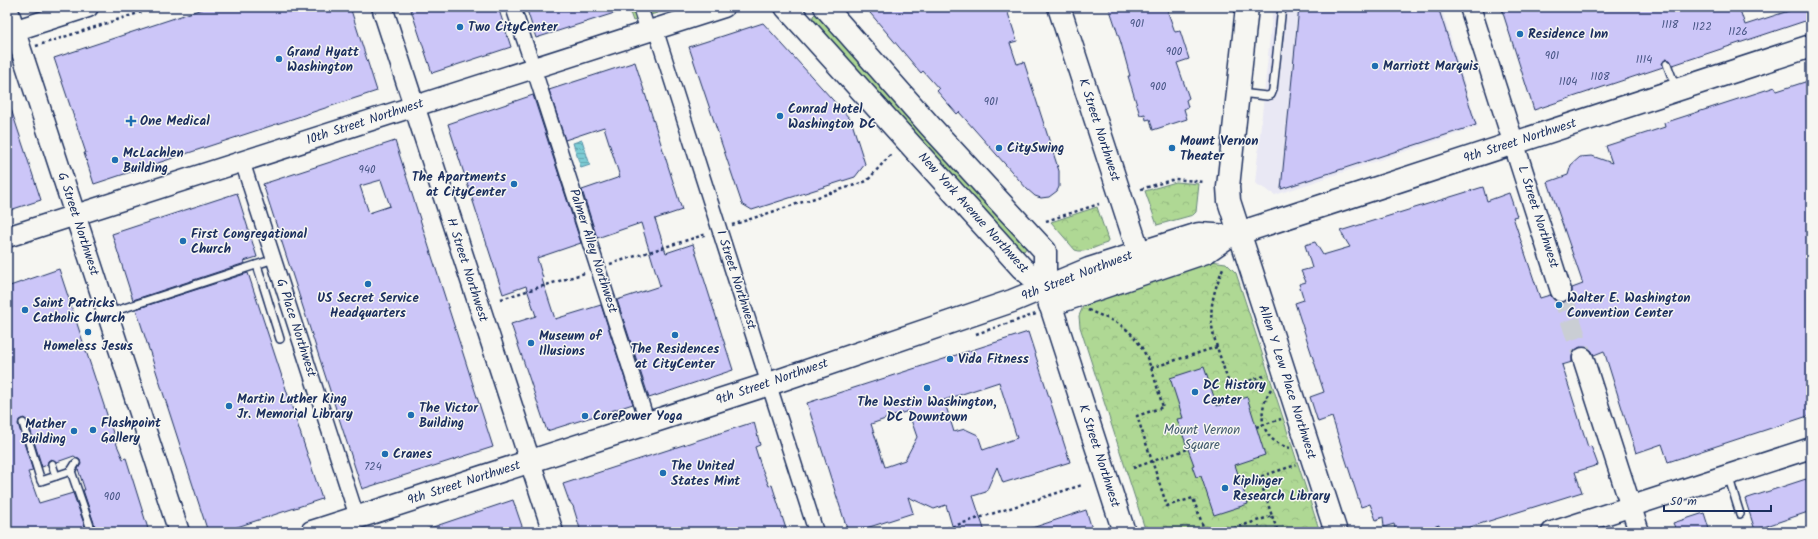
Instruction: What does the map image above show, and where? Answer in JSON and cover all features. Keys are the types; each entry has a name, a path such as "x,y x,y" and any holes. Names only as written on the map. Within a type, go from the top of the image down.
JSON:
{"main road":[{"name":"New York Avenue Northwest","path":"786,7 1048,297"},
{"name":"New York Avenue Northwest","path":"825,7 931,127 1045,251 1048,297"},
{"name":"K Street Northwest","path":"1059,7 1139,253"},
{"name":"Allen Y Lew Place Northwest","path":"1247,7 1228,195 1234,235 1336,532"},
{"name":"9th Street Northwest","path":"312,532 648,424 975,314 1048,297 1206,252 1234,235 1811,46"},
{"name":"9th Street Northwest","path":"1048,297 1089,269 1199,234 1234,235"},
{"name":"K Street Northwest","path":"1048,297 1124,532"}],"street":[{"name":"G Street Northwest","path":"7,7 11,32 75,216 179,532"},
{"path":"11,32 88,7"},
{"name":"H Street Northwest","path":"382,7 553,532"},
{"path":"513,7 530,57"},
{"name":"I Street Northwest","path":"640,7 651,30 769,384 816,532"},
{"name":"10th Street Northwest","path":"7,238 242,161 724,7"},
{"name":"L Street Northwest","path":"1470,7 1561,291"},
{"name":"Palmer Alley Northwest","path":"537,79 648,424"},
{"name":"G Place Northwest","path":"242,161 357,517"},
{"path":"1583,358 1639,532"},
{"path":"1552,532 1811,448"}],"lane":[{"path":"1238,93 1267,96 1271,95 1273,90 1282,7"},
{"path":"1667,64 1677,91"},
{"path":"107,313 274,259"},
{"path":"257,265 280,339"},
{"path":"22,423 41,481 71,471 76,463"},
{"path":"52,464 56,476"},
{"path":"71,471 92,532"},
{"path":"1728,475 1740,514"}],"path":[{"path":"60,39 157,7"},
{"path":"726,227 867,181 891,154"},
{"path":"1141,190 1175,179 1205,182"},
{"path":"1046,221 1099,204"},
{"path":"1223,268 1214,292 1211,308 1211,323 1230,387 1266,375"},
{"path":"1088,310 1114,322 1131,333 1143,349 1151,368 1163,407 1137,416 1167,506 1193,498 1205,532"},
{"path":"1151,368 1217,347"},
{"path":"1271,389 1263,405 1263,425 1274,442 1290,448"},
{"path":"1256,427 1281,419"},
{"path":"1133,468 1188,449"},
{"path":"1278,532 1259,477 1296,465"},
{"path":"936,532 1082,485"},
{"path":"1222,532 1272,516"}],"shaded area":[{"name":"Marriott Marquis","path":"1273,7 1441,7 1478,127 1275,195 1255,183"}],"green space":[{"path":"628,7 675,7 633,21"},
{"path":"817,12 1027,247 1024,251 1019,250 813,21 813,16"},
{"path":"1176,182 1199,184 1196,212 1193,215 1157,225 1145,191"},
{"path":"1097,207 1108,240 1107,243 1091,249 1083,251 1075,250 1051,222"},
{"name":"Mount Vernon Square","path":"1203,260 1226,263 1236,273 1320,532 1146,532 1080,327 1079,316 1084,304"}],"water":[{"path":"582,140 590,165 581,168 573,143"}],"building":[{"path":"208,7 350,7 377,91 94,184 84,153 86,153 54,58"},
{"name":"Two CityCenter","path":"410,7 498,7 511,47 432,73"},
{"path":"526,7 626,7 627,9 536,38"},
{"path":"865,7 1006,7 1017,41 1010,43 1017,64 1024,62 1059,171 1059,187 1057,191 1049,197 1041,198 1035,196 1027,189 959,112 957,114 937,91 939,89 923,71 921,73"},
{"path":"1109,7 1166,7 1175,32 1180,31 1189,59 1177,63 1189,98 1186,100 1188,107 1184,109 1187,119 1153,130 1150,119 1146,120 1145,114 1140,115 1128,76 1130,76 1121,43"},
{"name":"Marriott Marquis","path":"1299,7 1438,7 1476,125 1281,189"},
{"path":"1501,7 1739,7 1745,25 1801,7 1808,7 1811,19 1673,65 1670,60 1666,59 1662,63 1663,67 1534,110"},
{"name":"Conrad Hotel Washington DC","path":"763,23 851,120 865,164 855,177 752,210 742,204 689,47"},
{"path":"635,62 682,210 655,219 666,253 693,244 733,370 649,398 617,300 660,286 641,223 597,238 582,190 620,177 604,127 565,140 549,90"},
{"name":"Walter E. Washington Convention Center","path":"1811,80 1811,415 1668,462 1662,444 1636,453 1604,351 1594,355 1590,349 1580,347 1574,351 1572,362 1562,365 1588,447 1591,446 1598,465 1575,472 1582,492 1454,532 1440,532 1439,525 1418,532 1396,532 1394,524 1384,527 1383,517 1376,520 1370,504 1361,507 1332,417 1318,422 1310,397 1324,392 1295,303 1304,300 1299,284 1306,282 1301,271 1312,268 1305,245 1315,242 1323,255 1350,247 1340,231 1483,187 1487,201 1509,193 1517,216 1513,217 1540,298 1550,295 1558,302 1565,302 1572,294 1572,288 1583,284 1548,182 1568,175 1571,165 1580,157 1592,156 1612,163 1606,146 1665,127 1664,123 1775,87 1777,91"},
{"path":"533,95 581,243 537,258 543,278 542,279 555,319 601,305 633,404 547,431 511,324 536,316 526,286 503,294 448,124"},
{"path":"7,103 9,103 41,200 7,211"},
{"path":"395,141 493,447 362,489 263,184","holes":["381,180 390,206 369,213 360,186"]},
{"name":"First Congregational Church","path":"237,193 257,257 244,261 245,263 133,300 112,234"},
{"path":"59,269 117,445 123,459 126,458 149,532 97,532 83,490 85,490 78,469 81,464 80,460 74,456 57,462 51,459 48,461 47,465 42,467 28,422 24,418 19,420 18,424 33,471 28,472 39,503 73,493 87,532 7,532 7,287"},
{"name":"Martin Luther King Jr. Memorial Library","path":"248,273 322,499 222,532 208,532 136,309"},
{"path":"1028,332 1070,462 1003,483 997,467 986,492 973,496 985,532 954,532 946,505 934,509 908,497 913,513 854,532 848,532 807,403","holes":["999,382 1017,438 983,450 978,435 965,429 954,432 944,400","908,411 917,437 905,460 885,467 871,424"]},
{"path":"1204,367 1217,406 1247,397 1265,455 1235,465 1248,504 1214,515 1201,476 1196,477 1192,466 1194,465 1177,419 1183,418 1170,378"},
{"path":"754,422 760,445 755,447 769,486 772,485 787,532 581,532 573,506 569,501 563,484"},
{"path":"1806,479 1811,493 1811,511 1755,530 1745,499"},
{"path":"513,500 524,532 424,532 424,530"},
{"path":"1086,510 1093,532 1026,532 1026,530"},
{"path":"1704,513 1710,532 1677,532 1673,523"}],"tunnel":[{"path":"1561,291 1583,358"}],"place":[{"name":"Two CityCenter","path":"460,27"},
{"name":"Residence Inn","path":"1520,34"},
{"name":"Grand Hyatt Washington","path":"279,59"},
{"name":"Marriott Marquis","path":"1375,66"},
{"name":"Conrad Hotel Washington DC","path":"780,116"},
{"name":"One Medical","path":"131,121"},
{"name":"CitySwing","path":"999,148"},
{"name":"Mount Vernon Theater","path":"1172,148"},
{"name":"McLachlen Building","path":"115,160"},
{"name":"The Apartments at CityCenter","path":"514,184"},
{"name":"First Congregational Church","path":"183,241"},
{"name":"US Secret Service Headquarters","path":"368,284"},
{"name":"Walter E. Washington Convention Center","path":"1559,305"},
{"name":"Saint Patricks Catholic Church","path":"25,310"},
{"name":"Homeless Jesus","path":"88,332"},
{"name":"The Residences at CityCenter","path":"675,335"},
{"name":"Museum of Illusions","path":"531,343"},
{"name":"Vida Fitness","path":"950,359"},
{"name":"The Westin Washington, DC Downtown","path":"927,388"},
{"name":"DC History Center","path":"1195,392"},
{"name":"Martin Luther King Jr. Memorial Library","path":"229,406"},
{"name":"The Victor Building","path":"411,415"},
{"name":"CorePower Yoga","path":"585,416"},
{"name":"Flashpoint Gallery","path":"93,430"},
{"name":"Mather Building","path":"74,431"},
{"name":"Cranes","path":"385,454"},
{"name":"The United States Mint","path":"663,473"},
{"name":"Kiplinger Research Library","path":"1225,488"}]}
